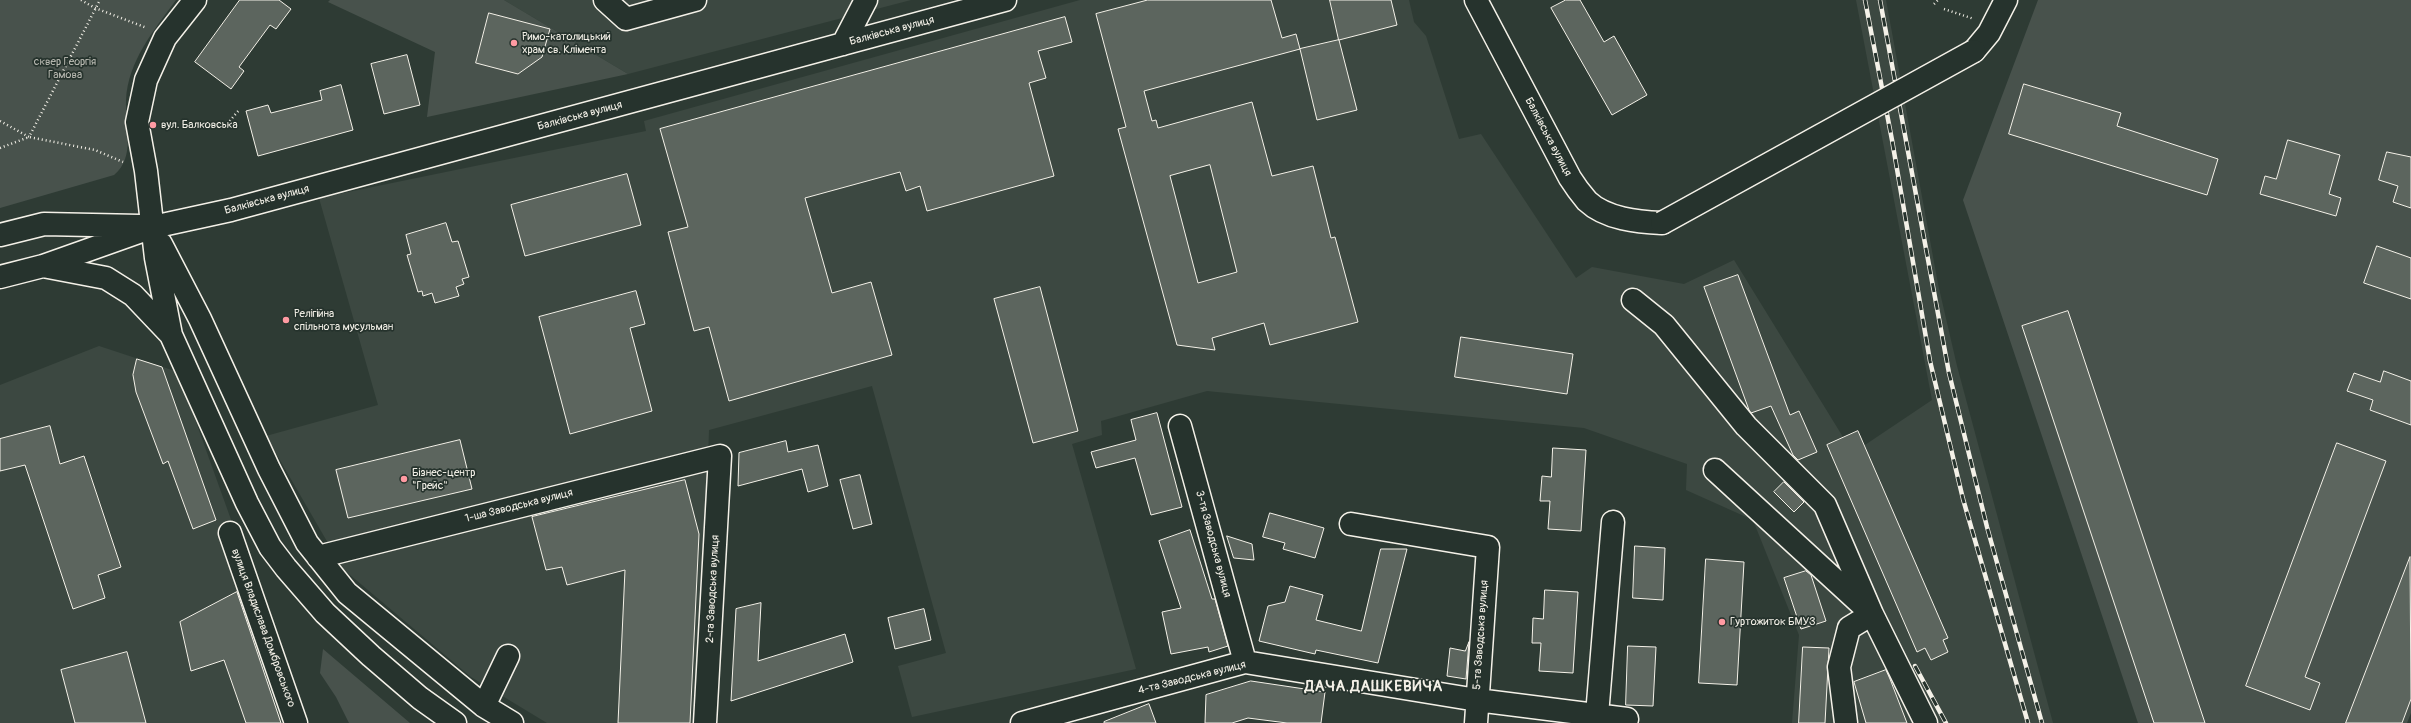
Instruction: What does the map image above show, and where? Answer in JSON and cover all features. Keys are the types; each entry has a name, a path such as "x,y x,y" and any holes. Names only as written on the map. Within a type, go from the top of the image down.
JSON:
{"street":[{"path":"195,0 165,38 146,80 137,122 146,171 156,258 171,335 247,503 270,546 286,568 325,613 371,656 420,698 455,723"},
{"path":"605,0 626,19 695,0"},
{"path":"843,44 866,0"},
{"name":"Балківська вулиця","path":"1476,0 1570,178 1588,201 1610,214 1632,221 1662,223 1974,51 1990,33 2006,0"},
{"name":"Балківська вулиця","path":"0,277 43,266 153,226 231,210 998,1"},
{"name":"Балківська вулиця","path":"0,235 26,227 51,224 153,226"},
{"path":"153,226 166,255 200,318 269,469 307,543 347,593 484,706 512,723"},
{"path":"43,266 106,278 133,295 171,335"},
{"path":"1633,300 1664,324 1746,426 1825,505 1872,614 1926,723"},
{"name":"3-тя Заводська вулиця","path":"1180,426 1245,662"},
{"name":"1-ша Заводська вулиця","path":"318,557 720,456"},
{"name":"2-га Заводська вулиця","path":"705,723 720,456"},
{"path":"1715,470 1872,614"},
{"path":"1597,715 1613,522"},
{"name":"5-та Заводська вулиця","path":"1351,524 1488,547 1476,723"},
{"name":"вулиця Владислава Домбровського","path":"230,533 296,723"},
{"path":"1846,723 1839,667 1849,628 1872,614"},
{"path":"484,706 508,656"},
{"name":"4-та Заводська вулиця","path":"1025,723 1245,662 1477,700 1627,719"}],"path":[{"path":"81,0 95,8 153,31 165,38"},
{"path":"0,148 29,137 100,0"},
{"path":"1934,4 1938,0"},
{"path":"1944,9 1976,20"},
{"path":"227,124 240,109"},
{"path":"0,121 29,137 95,150 146,171"}],"shaded area":[{"path":"504,0 911,0 628,74"},
{"path":"1080,0 1409,0 1414,22 1426,36 1459,139 1481,134 1576,278 1592,267 1684,284 1734,260 1843,437 1862,447 1932,400 1856,0 1886,0 1938,284 1957,366 2053,723 1792,723 1799,635 1753,520 1686,490 1687,464 1584,428 1207,391 1101,421 1102,435 1072,444 1136,669 912,717 898,666 946,653 872,386 709,430 699,723 547,723 471,677 343,569 266,436 378,405 319,198 646,131 644,121"},
{"path":"99,346 178,372 304,723 0,723 0,385"}],"green space":[{"name":"сквер Георгія Гамова","path":"0,0 176,0 151,35 137,59 132,72 126,100 127,150 121,168 114,175 0,208"},
{"path":"330,0 504,0 628,74 427,117 435,52 328,2"},
{"path":"2038,0 2411,0 2411,713 2407,723 2138,723 1963,200"},
{"path":"323,649 410,723 349,723 336,697 320,673"}],"building":[{"path":"240,0 279,0 291,9 276,29 270,25 239,67 244,71 231,89 195,62"},
{"path":"1148,0 1271,0 1282,38 1296,34 1300,49 1144,91 1152,121 1156,120 1158,128 1252,102 1272,176 1313,166 1331,238 1335,237 1358,322 1270,345 1264,323 1212,338 1215,350 1177,345 1118,129 1126,127 1096,14","holes":["1210,165 1237,272 1198,283 1170,176"]},
{"path":"1330,0 1391,0 1397,25 1339,40"},
{"path":"1566,0 1580,0 1604,42 1614,36 1647,95 1612,115 1551,8"},
{"name":"Римо-католицький храм св. Клімента","path":"489,13 550,29 542,57 518,74 476,63"},
{"path":"1065,17 1072,42 1038,51 1046,78 1029,83 1054,176 927,211 920,186 906,191 900,172 805,198 832,293 871,282 892,355 729,401 709,327 694,331 668,232 688,227 660,129"},
{"path":"1339,40 1357,110 1317,120 1300,49"},
{"path":"407,55 420,105 384,114 371,64"},
{"path":"2024,84 2121,113 2117,126 2218,159 2207,195 2009,134"},
{"path":"341,85 353,130 258,156 246,111 268,105 271,113 322,100 320,91"},
{"path":"2288,140 2340,155 2329,194 2341,198 2336,216 2260,194 2265,176 2276,179"},
{"path":"2387,152 2411,157 2411,208 2393,202 2398,186 2379,180"},
{"path":"627,174 641,225 525,256 511,205"},
{"path":"446,223 452,242 458,241 469,277 462,279 464,284 456,287 459,296 435,303 432,293 423,296 422,291 418,292 407,255 411,254 406,235"},
{"path":"2377,246 2411,258 2411,299 2364,283"},
{"path":"1738,275 1790,415 1799,411 1817,452 1798,460 1793,455 1771,406 1751,413 1749,410 1704,287"},
{"path":"1040,287 1078,431 1033,443 994,299"},
{"path":"636,291 645,324 630,328 652,411 570,434 539,317"},
{"path":"2068,311 2205,723 2154,723 2022,326"},
{"path":"1461,337 1573,354 1567,394 1455,377"},
{"path":"137,359 162,367 216,520 193,529 168,461 163,464 136,392 133,375"},
{"path":"2384,371 2411,381 2411,425 2370,410 2373,400 2347,391 2354,373 2380,382"},
{"path":"1157,413 1182,507 1151,515 1135,458 1096,468 1091,452 1136,440 1131,420"},
{"path":"50,426 60,464 84,456 121,567 98,575 105,598 73,609 25,465 0,471 0,439"},
{"path":"1858,431 1948,638 1943,640 1948,652 1931,660 1925,648 1917,652 1827,445"},
{"name":"Бізнес-центр \"Грейс\"","path":"460,440 472,489 348,518 336,470"},
{"path":"786,441 788,452 818,445 828,486 808,492 802,469 738,486 739,453"},
{"path":"2337,443 2386,461 2305,677 2320,683 2310,710 2246,686"},
{"path":"1553,448 1586,450 1581,531 1548,529 1550,501 1540,501 1542,476 1551,477"},
{"path":"860,475 872,524 853,529 840,480"},
{"path":"685,480 699,534 690,723 618,723 625,570 567,585 562,567 546,570 532,517"},
{"path":"1784,482 1804,502 1794,512 1774,492"},
{"path":"1270,513 1324,528 1315,558 1283,549 1285,543 1263,537"},
{"path":"1190,530 1212,599 1215,599 1228,646 1209,652 1208,647 1171,654 1162,612 1181,608 1159,541"},
{"path":"1227,536 1252,544 1254,560 1234,558"},
{"path":"1635,546 1665,548 1663,600 1633,598"},
{"path":"1381,549 1407,549 1378,663 1316,650 1315,654 1259,641 1268,606 1285,602 1290,586 1323,595 1316,620 1361,631"},
{"path":"2410,557 2411,699 2402,723 2346,723"},
{"name":"Гуртожиток БМУЗ","path":"1706,559 1744,562 1737,685 1699,683"},
{"path":"1806,571 1811,575 1826,621 1801,629 1784,578"},
{"path":"1545,590 1578,592 1573,673 1539,671 1541,643 1532,643 1533,618 1543,619"},
{"path":"237,592 281,723 246,723 224,660 191,671 180,622"},
{"path":"761,603 758,661 845,634 853,662 731,701 736,609"},
{"path":"924,609 931,640 895,649 888,618"},
{"path":"1469,642 1466,679 1447,676 1450,648 1465,651"},
{"path":"1628,646 1656,647 1653,706 1626,705"},
{"path":"1803,647 1829,648 1825,723 1799,723"},
{"path":"127,652 146,723 75,723 61,670"},
{"path":"1886,670 1907,723 1866,723 1854,682"},
{"path":"1251,681 1325,692 1321,723 1287,723 1248,718 1232,723 1205,723 1206,695"},
{"path":"1149,704 1156,723 1104,723 1104,722"}],"railway":[{"path":"1865,0 1892,140 1930,361 1963,499 2028,723"},
{"path":"1880,0 1949,373 1987,527 2042,723"},
{"path":"1915,666 1946,723"}],"place":[{"name":"Римо-католицький храм св. Клімента","path":"514,43"},
{"name":"вул. Балковська","path":"153,125"},
{"name":"Релігійна спільнота мусульман","path":"286,320"},
{"name":"Бізнес-центр \"Грейс\"","path":"404,479"},
{"name":"Гуртожиток БМУЗ","path":"1722,622"}],"district":[{"name":"ДАЧА ДАШКЕВИЧА","path":"1374,687"}]}
